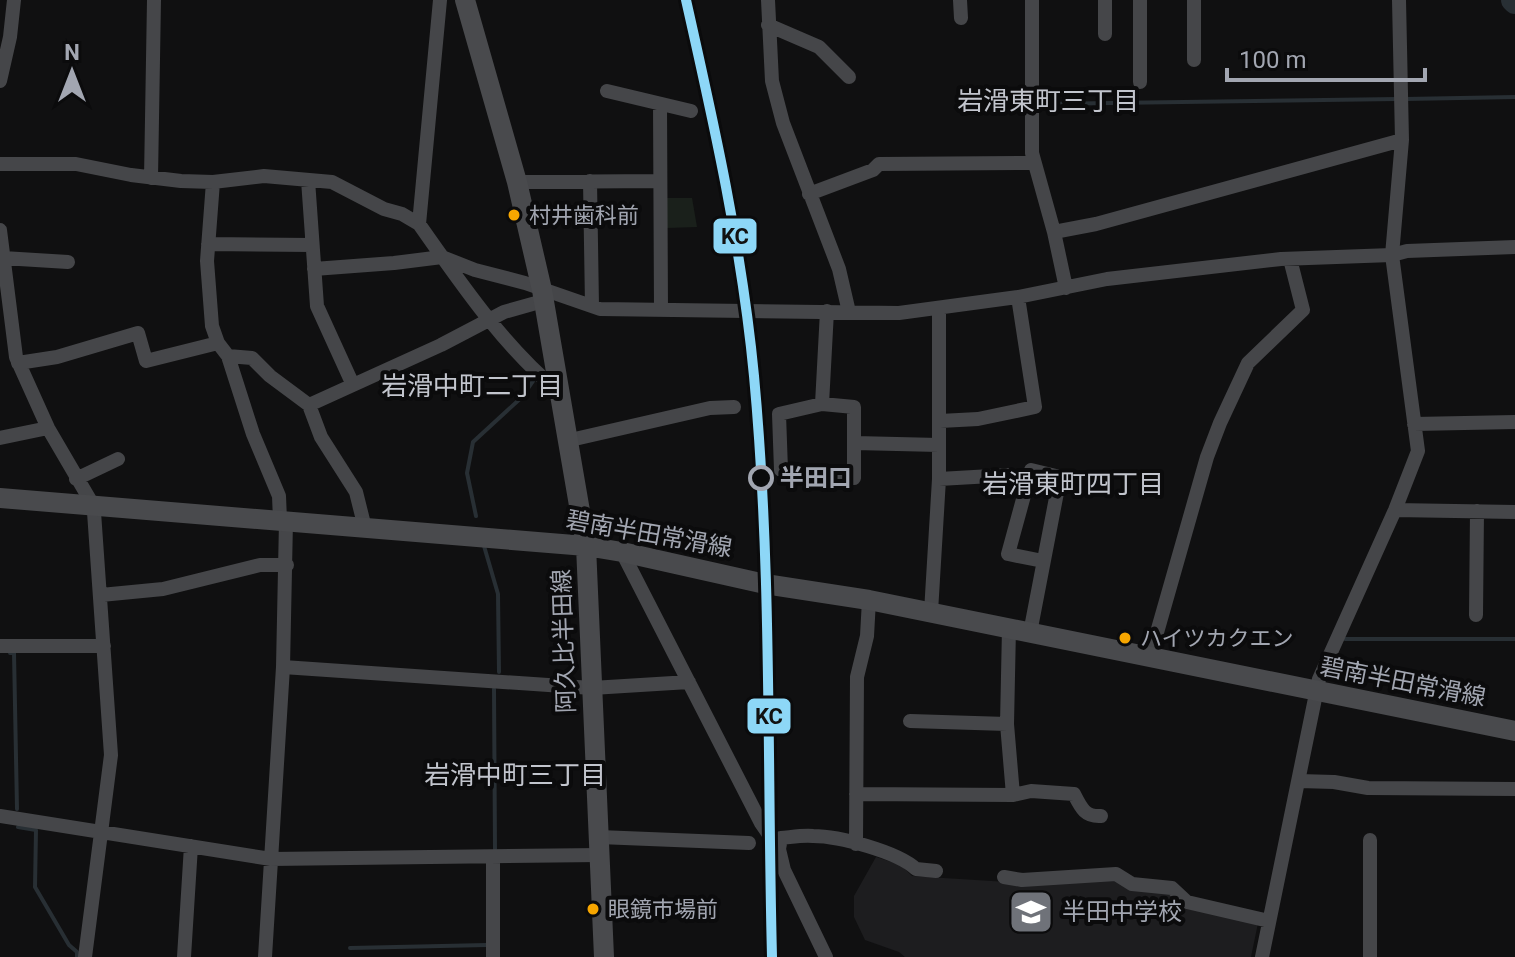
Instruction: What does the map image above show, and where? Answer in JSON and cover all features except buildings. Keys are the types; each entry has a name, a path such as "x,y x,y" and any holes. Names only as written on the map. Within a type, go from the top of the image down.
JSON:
{"main road":[{"name":"阿久比半田線","path":"465,0 517,182 542,295 586,546 604,957"},
{"name":"碧南半田常滑線","path":"2,495 586,546 765,584 931,612 1515,731"}],"street":[{"path":"0,81 6,21 14,0"},
{"path":"151,178 154,0"},
{"path":"419,224 440,0"},
{"path":"768,0 772,81 791,149 839,269 849,312"},
{"path":"960,0 961,18"},
{"path":"1032,0 1032,153 1066,288"},
{"path":"1105,0 1105,34"},
{"path":"1140,0 1140,82"},
{"path":"1194,0 1194,60"},
{"path":"1262,957 1319,679 1395,510 1418,451 1392,255 1402,140 1399,0"},
{"path":"768,25 819,47 849,77"},
{"path":"607,91 691,111"},
{"path":"660,105 661,310"},
{"path":"1054,232 1096,224 1402,140"},
{"path":"809,194 873,170 879,164 1034,163"},
{"path":"0,164 76,164 151,178 213,182 264,176 332,182 419,224 490,319 538,374 559,392"},
{"path":"308,180 317,306 353,385"},
{"path":"590,181 592,306"},
{"path":"517,182 660,181"},
{"path":"213,182 208,244 208,296 212,326 218,343 228,356 253,434 279,496 287,565 265,957"},
{"path":"0,230 18,363 48,428 93,505 111,755 85,957"},
{"path":"208,244 312,245"},
{"path":"314,269 442,257 542,295 600,309 899,313 1018,297 1107,279 1290,259 1515,247"},
{"path":"3,258 68,262"},
{"path":"1150,657 1207,457 1220,423 1248,363 1303,310 1290,259"},
{"path":"309,405 542,295"},
{"path":"940,421 978,419 1035,407 1018,297"},
{"path":"931,612 939,479 939,308"},
{"path":"822,404 827,311"},
{"path":"18,363 57,357 138,333 146,361 218,343"},
{"path":"228,356 252,358 270,376 309,405 321,437 356,492 365,528"},
{"path":"822,404 854,407 854,478 781,470 779,414 822,404"},
{"path":"566,441 710,408 734,407"},
{"path":"1414,424 1515,422"},
{"path":"0,438 48,428"},
{"path":"855,443 939,445"},
{"path":"76,479 118,459"},
{"path":"1030,633 1060,477 1031,470 1008,554 1043,561"},
{"path":"939,479 1009,475"},
{"path":"1395,510 1515,512"},
{"path":"1476,615 1477,511"},
{"path":"622,552 755,811 779,849 784,870 826,957"},
{"path":"101,595 163,589 260,565 287,565"},
{"path":"856,844 857,677 867,636 869,600"},
{"path":"1009,628 1007,724 1013,795"},
{"path":"0,646 104,646"},
{"path":"283,667 592,688 689,682"},
{"path":"910,721 1007,724"},
{"path":"1299,781 1334,782 1368,788 1515,789"},
{"path":"856,794 1013,795 1031,791 1074,794 1083,811 1091,816 1101,816"},
{"path":"0,816 271,859 493,857 600,846 752,840 755,811"},
{"path":"779,849 781,838 815,835 856,844 907,861 916,869 936,871"},
{"path":"1370,840 1370,957"},
{"path":"184,957 191,846"},
{"path":"493,857 493,957"},
{"path":"1004,877 1022,880 1116,874 1132,884 1172,888 1187,902 1269,921"}],"shaded area":[{"path":"667,198 692,198 697,227 667,228"},
{"name":"半田中学校","path":"876,857 901,865 912,876 1007,882 1112,879 1173,894 1258,923 1251,957 905,957 865,940 854,917 854,896"}],"waterway":[{"path":"1405,99 1515,97"},
{"path":"1040,104 1397,99"},
{"path":"476,516 467,473 473,442 522,397 535,378"},
{"path":"484,546 498,594 499,672"},
{"path":"1345,639 1515,639"},
{"path":"10,653 14,653 17,809"},
{"path":"494,689 495,849"},
{"path":"18,827 36,830 35,887 69,945 77,952 77,957"},
{"path":"350,948 487,945"}],"transit line":[{"name":"KC","path":"686,0 735,234 754,376 764,521 772,957"}],"place":[{"name":"村井歯科前","path":"514,215"},
{"name":"半田口","path":"761,478"},
{"name":"ハイツカクエン","path":"1125,638"},
{"name":"眼鏡市場前","path":"593,909"},
{"name":"半田中学校","path":"1031,912"}],"district":[{"name":"岩滑東町三丁目","path":"1048,101"},
{"name":"岩滑中町二丁目","path":"472,386"},
{"name":"岩滑東町四丁目","path":"1073,484"},
{"name":"岩滑中町三丁目","path":"515,775"}]}
